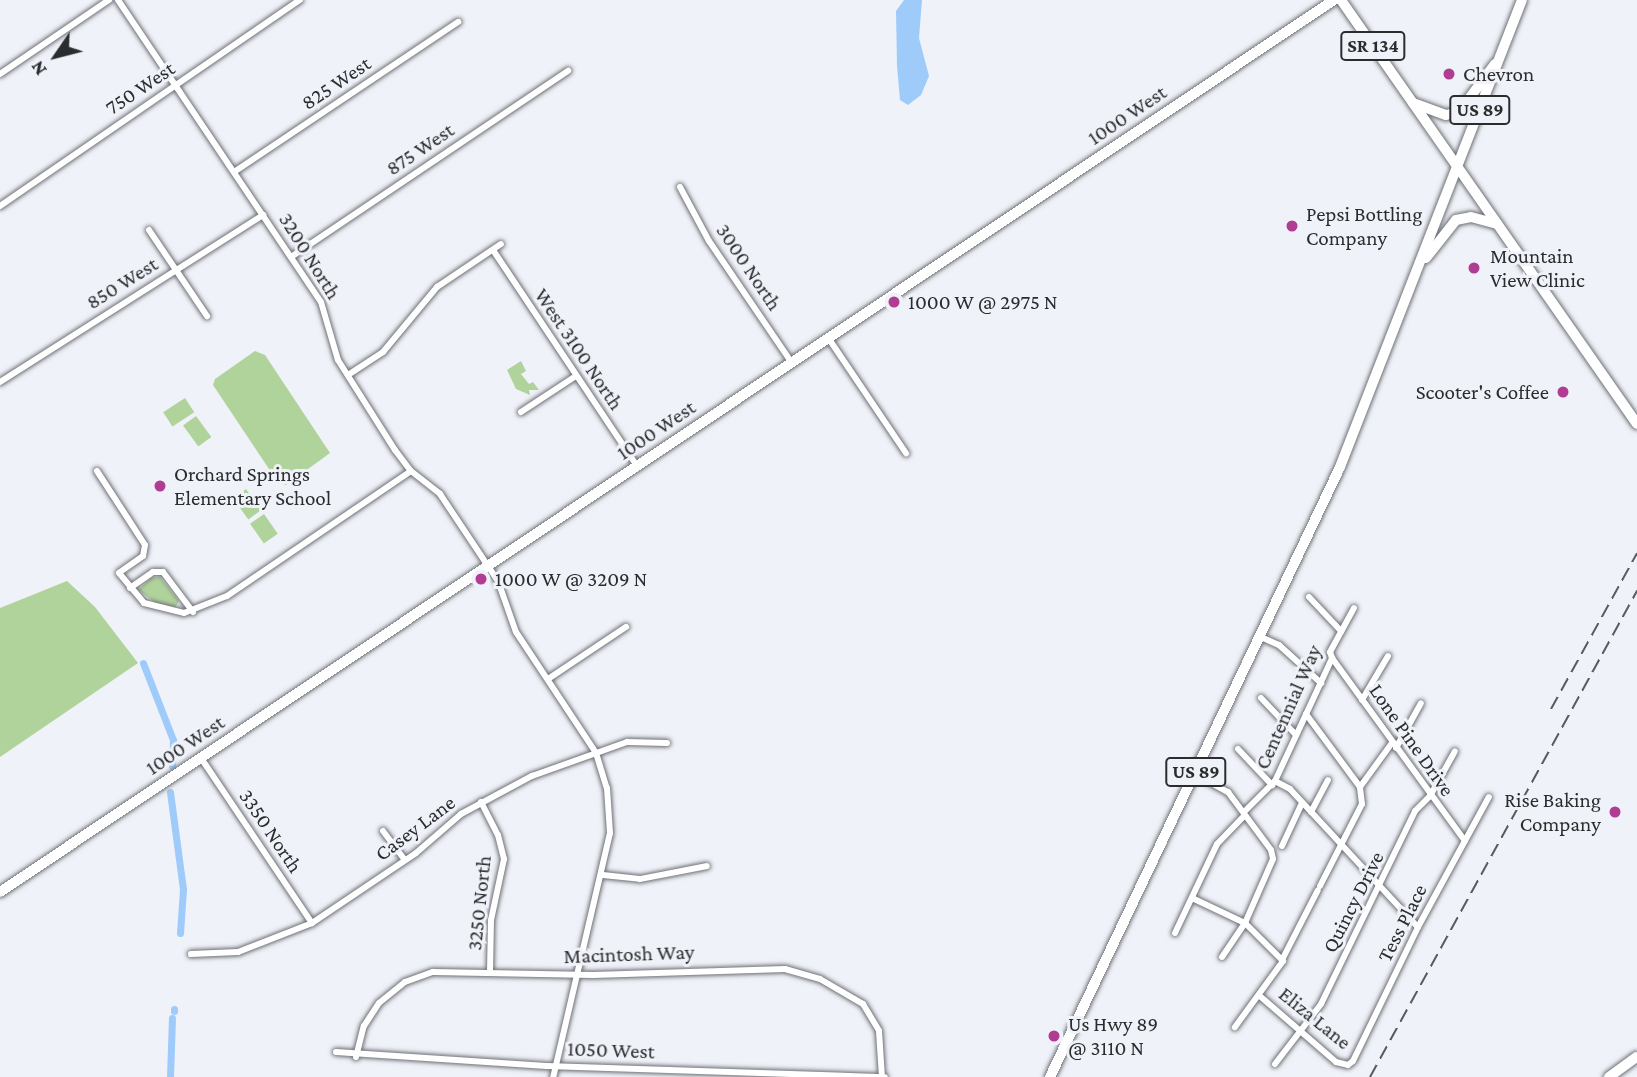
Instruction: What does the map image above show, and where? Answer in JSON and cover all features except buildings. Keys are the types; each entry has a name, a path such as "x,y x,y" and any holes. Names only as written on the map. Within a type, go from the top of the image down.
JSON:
{"main road":[{"name":"SR 134","path":"1341,0 1637,424"},
{"name":"US 89","path":"1050,1077 1340,467 1522,0"},
{"path":"1412,103 1446,115 1459,112 1502,53"},
{"path":"1420,266 1455,220 1471,216 1497,224"}],"street":[{"path":"0,74 109,0"},
{"name":"3200 North","path":"118,0 321,302 332,345 348,376 411,471 440,494 488,565 503,592 511,622 596,753 610,808 603,875 553,1077"},
{"name":"750 West","path":"0,206 300,0"},
{"name":"1000 West","path":"0,892 1334,0"},
{"name":"825 West","path":"234,172 458,22"},
{"name":"875 West","path":"291,257 568,71"},
{"name":"3000 North","path":"680,187 709,241 792,363"},
{"name":"850 West","path":"0,382 263,215"},
{"path":"149,230 207,316"},
{"path":"348,376 383,352 437,287 501,244"},
{"name":"West 3100 North","path":"493,250 637,466"},
{"path":"828,339 906,453"},
{"path":"521,412 576,376"},
{"path":"97,471 145,545 143,556 119,573 130,588 157,609 194,612 227,596 411,471"},
{"path":"130,588 153,572 163,572 194,612"},
{"path":"1310,597 1341,631"},
{"name":"Centennial Way","path":"1175,933 1217,844 1273,784 1332,658 1330,652 1354,608"},
{"path":"548,679 626,627"},
{"path":"1261,637 1279,645 1321,683"},
{"path":"1362,700 1388,656"},
{"name":"Lone Pine Drive","path":"1332,658 1465,841"},
{"path":"1261,698 1296,735"},
{"path":"1360,787 1394,746 1421,703"},
{"path":"1235,1027 1261,997 1364,799 1360,787 1307,714"},
{"name":"Casey Lane","path":"191,954 238,952 312,923 405,860 481,802 533,776 636,740 667,743"},
{"path":"1238,749 1273,784 1290,789 1418,927"},
{"name":"Quincy Drive","path":"1275,1064 1321,1004 1415,811 1430,796 1455,751"},
{"name":"3350 North","path":"201,758 312,923"},
{"path":"1195,774 1228,792 1271,850 1273,859 1245,923 1222,957"},
{"path":"1311,812 1328,779"},
{"name":"Tess Place","path":"1348,1065 1418,927 1489,797"},
{"name":"3250 North","path":"481,802 498,835 504,859 491,920 490,970"},
{"path":"1282,846 1302,803"},
{"path":"383,831 405,860"},
{"path":"603,875 640,879 706,866"},
{"path":"1192,898 1245,923 1283,958"},
{"name":"Macintosh Way","path":"356,1057 364,1026 379,1003 405,982 433,972 490,970 577,975 707,969 802,971 863,1004 873,1018 884,1077"},
{"name":"Eliza Lane","path":"1261,997 1336,1062 1348,1065"},
{"name":"1050 West","path":"336,1052 356,1057 884,1077"},
{"path":"1609,1077 1637,1057"}],"green space":[{"path":"255,351 265,355 330,453 286,485 277,481 213,385 215,379"},
{"path":"521,361 526,371 521,374 529,384 533,382 539,390 529,390 530,395 516,389 507,370"},
{"path":"185,398 194,412 172,426 163,412"},
{"path":"196,416 211,437 198,446 183,425"},
{"path":"246,489 261,510 248,519 233,498"},
{"path":"264,514 278,534 264,543 250,524"},
{"path":"160,577 179,601 175,608 156,603 138,590 151,578"},
{"path":"67,581 95,607 138,663 0,757 0,608"}],"water":[{"path":"904,0 922,0 919,38 929,76 921,95 908,105 900,100 897,66 896,11"}],"waterway":[{"path":"143,663 173,740 172,766"},
{"path":"170,792 183,889 180,933"},
{"path":"170,1077 172,1018"}],"railway":[{"path":"1551,709 1637,553"},
{"path":"1370,1077 1637,591"}],"place":[{"name":"Chevron","path":"1449,74"},
{"name":"Pepsi Bottling Company","path":"1292,226"},
{"name":"Mountain View Clinic","path":"1474,268"},
{"name":"1000 W @ 2975 N","path":"894,302"},
{"name":"Scooter's Coffee","path":"1563,392"},
{"name":"Orchard Springs Elementary School","path":"160,486"},
{"name":"1000 W @ 3209 N","path":"481,579"},
{"name":"Rise Baking Company","path":"1615,812"},
{"name":"Us Hwy 89 @ 3110 N","path":"1054,1036"}]}
